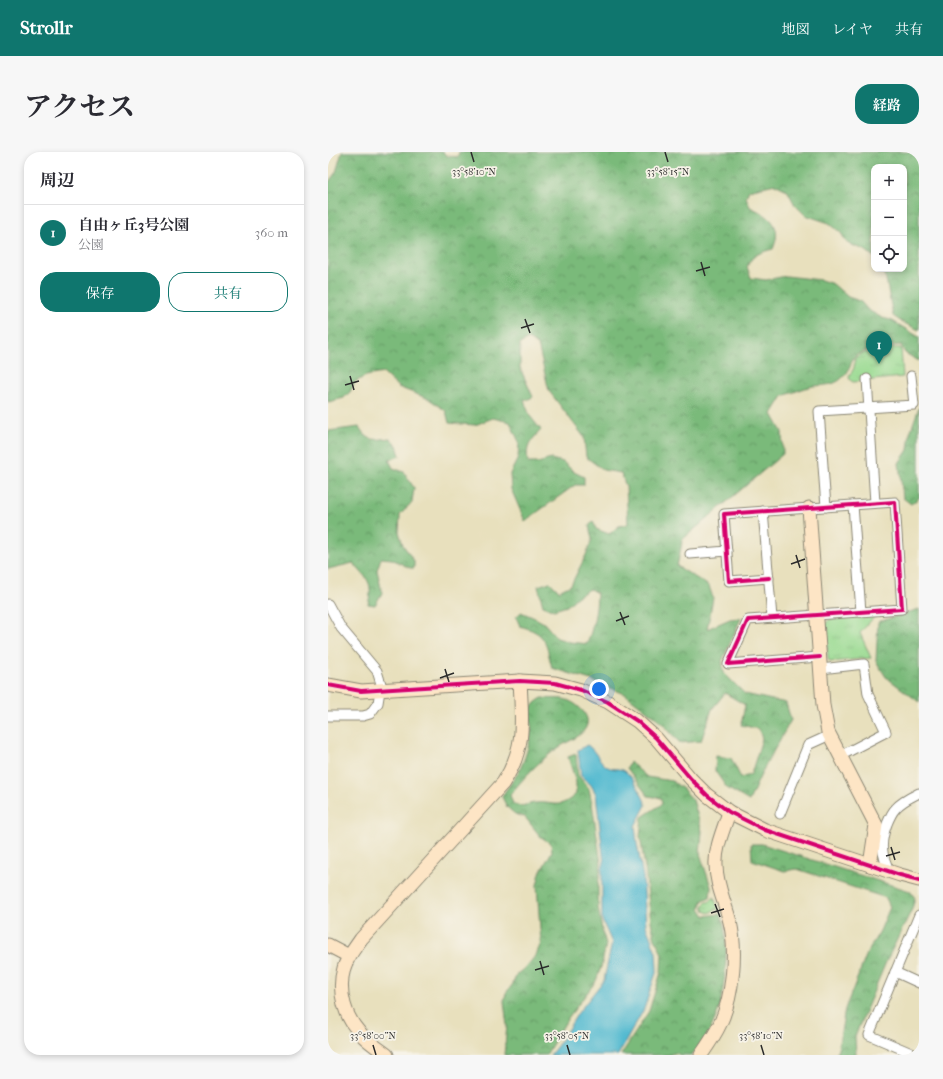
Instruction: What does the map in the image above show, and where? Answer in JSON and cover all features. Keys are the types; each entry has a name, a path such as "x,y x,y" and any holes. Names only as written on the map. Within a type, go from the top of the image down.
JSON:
{"street":[{"path":"826,507 819,411 914,405 911,376"},
{"path":"866,378 875,503"},
{"path":"769,578 729,581 724,514 895,502 902,609 748,620 728,664 864,664 868,694 886,732 840,756"},
{"path":"853,505 861,612"},
{"path":"809,508 823,705 830,735 876,825 870,865"},
{"path":"763,511 772,618"},
{"path":"690,554 727,551"},
{"path":"328,604 341,628 377,671 380,684 378,703 370,714 363,716 328,716"},
{"path":"387,1055 363,1036 347,1014 342,992 344,968 349,956 361,939 503,783 509,774 515,762 521,739 522,713 520,681"},
{"path":"328,685 361,691 380,691 520,681 555,683 575,688 621,709 637,721 656,738 691,779 707,795 729,812 765,830 890,872 919,880"},
{"path":"780,814 808,745 830,735"},
{"path":"890,872 882,847 884,832 894,809 919,793"},
{"path":"701,1055 721,1024 731,986 733,959 732,936 728,916 718,883 716,865 716,856 729,812"},
{"path":"916,1055 869,1035 895,972 917,927 919,915"},
{"path":"328,945 349,956"},
{"path":"895,972 919,982"}],"green space":[{"path":"342,152 443,152 447,156 458,157 459,152 919,152 919,330 893,316 886,279 882,272 907,272 907,164 871,164 871,255 865,250 847,243 841,233 829,223 805,215 795,205 787,190 775,184 749,190 746,197 750,207 763,214 773,222 776,234 776,241 773,249 764,251 757,255 749,263 747,267 751,278 766,280 786,276 821,280 833,284 848,297 860,301 868,310 882,318 891,320 919,337 919,361 905,353 901,345 889,346 884,342 875,341 869,345 868,350 853,359 849,369 839,381 828,385 809,387 783,396 772,414 782,432 783,454 683,539 677,566 709,586 713,598 707,629 730,619 741,618 722,661 724,673 745,694 786,703 791,720 763,770 749,801 727,788 715,771 716,756 731,758 741,778 751,774 762,739 759,729 741,725 745,705 725,693 712,709 701,741 680,743 659,720 625,694 591,680 552,668 546,645 541,636 536,632 520,626 516,617 521,612 544,623 557,638 570,642 587,644 594,619 597,593 590,589 578,596 567,606 554,610 543,606 538,586 550,582 559,591 571,585 592,539 589,526 593,521 596,529 609,534 619,526 628,524 626,487 621,473 603,470 586,457 584,437 549,391 538,345 528,339 520,344 520,368 533,397 524,401 530,416 541,430 529,445 527,452 528,463 538,463 551,459 563,462 574,472 584,477 584,485 575,485 525,521 511,489 510,474 518,458 519,442 510,422 493,418 475,425 449,423 446,411 429,399 398,387 383,373 366,376 355,382 350,392 344,398 328,402 328,183 336,172"},
{"path":"876,343 883,343 888,348 901,348 903,377 853,382 849,377 854,368 855,358 861,354 872,351 873,345"},
{"path":"919,407 919,498 911,504 903,498 899,463 908,450 910,433"},
{"path":"359,427 369,438 390,438 397,445 400,456 389,460 393,468 404,472 414,488 412,502 400,515 399,532 403,545 414,561 414,568 410,568 392,559 381,558 377,570 382,593 375,605 368,604 370,597 370,586 368,581 353,563 328,569 328,431"},
{"path":"919,609 919,702 886,677 876,661 878,622"},
{"path":"874,617 860,633 871,658 830,662 828,659 825,624 830,619"},
{"path":"542,698 568,700 582,710 587,719 587,724 585,729 579,735 558,748 538,764 510,795 513,804 519,806 535,803 560,804 570,799 576,794 576,782 568,757 576,754 578,775 589,789 592,803 601,864 598,885 598,907 606,944 602,964 596,981 568,1018 546,1055 504,1055 507,1026 504,1001 506,993 513,984 516,975 527,966 536,955 541,943 537,885 540,873 552,851 551,844 540,836 525,817 515,814 507,807 502,797 523,763 530,737 530,713 536,702"},
{"path":"630,762 647,777 672,781 683,789 693,800 702,831 700,854 711,887 710,897 703,900 700,908 705,916 720,914 723,923 726,960 719,1008 708,1033 700,1046 691,1055 681,1055 675,1053 667,1055 621,1055 649,1011 661,972 662,954 654,936 651,921 640,836 642,817 662,804 661,798 648,796 627,768"},
{"path":"751,844 762,844 910,891 915,898 912,909 886,962 855,1036 856,1055 837,1055 845,1009 868,951 880,931 890,907 886,898 797,869 784,871 752,860"},
{"path":"714,897 719,911 716,909 709,913 705,911 703,906"}],"water":[{"path":"587,745 607,767 623,770 630,776 637,786 646,805 635,826 643,877 646,926 656,952 657,970 644,1009 618,1055 550,1055 578,1013 604,980 612,943 602,920 602,869 604,863 596,794 591,785 581,776 578,750"}],"cycle path":[{"path":"769,578 729,581 724,514 895,502 902,609 748,620 728,664 820,657"},
{"path":"328,685 361,691 520,681 555,683 581,690 608,702 637,721 656,738 691,779 707,795 729,812 765,830 919,880"}],"place":[{"name":"自由ヶ丘3号公園","path":"879,364"}]}
